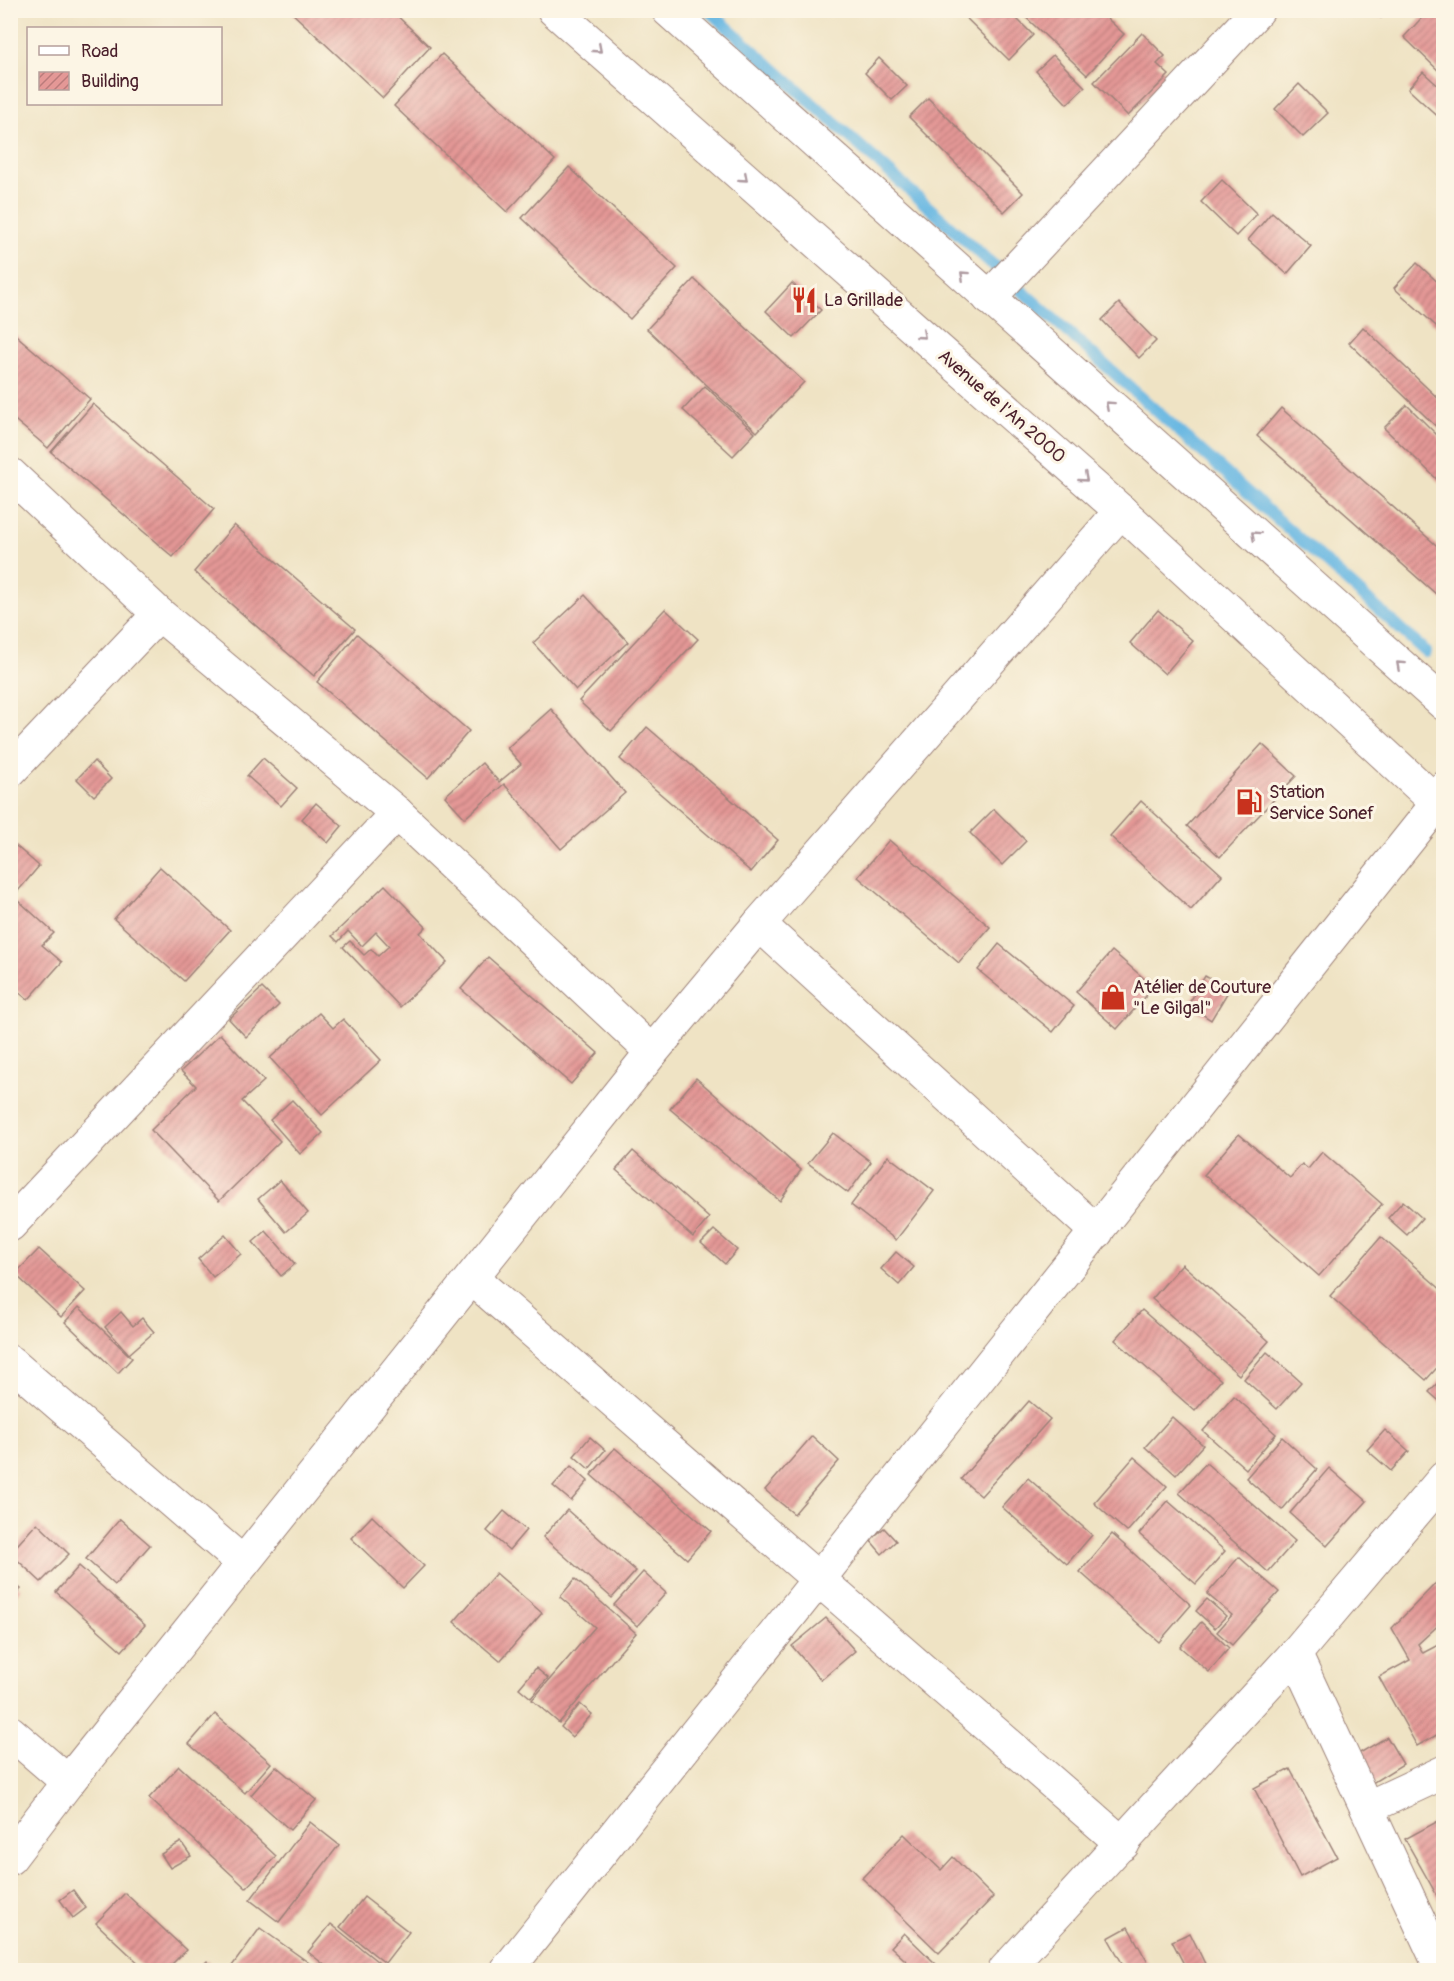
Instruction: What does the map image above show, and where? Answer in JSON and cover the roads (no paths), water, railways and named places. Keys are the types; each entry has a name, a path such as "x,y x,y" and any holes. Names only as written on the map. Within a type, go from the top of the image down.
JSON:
{"street":[{"name":"Avenue de l'An 2000","path":"554,10 1121,511 1441,800"},
{"path":"668,10 1443,704"},
{"path":"989,298 1258,10"},
{"path":"10,474 159,614 397,813 652,1052"},
{"path":"10,1858 68,1782 473,1279 652,1052 759,924 1121,511"},
{"path":"10,771 159,614"},
{"path":"507,1971 1441,800"},
{"path":"10,1225 397,813"},
{"path":"759,924 1097,1232"},
{"path":"473,1279 1123,1844"},
{"path":"10,1362 243,1563"},
{"path":"1005,1971 1295,1654 1443,1478"},
{"path":"1295,1654 1442,1971"},
{"path":"10,1732 68,1782"},
{"path":"1367,1808 1443,1772"}],"waterway":[{"path":"708,10 1426,652"}],"place":[{"name":"La Grillade","path":"804,300"},
{"name":"Station Service Sonef","path":"1249,802"},
{"name":"Atélier de Couture \"Le Gilgal\"","path":"1113,997"}]}
